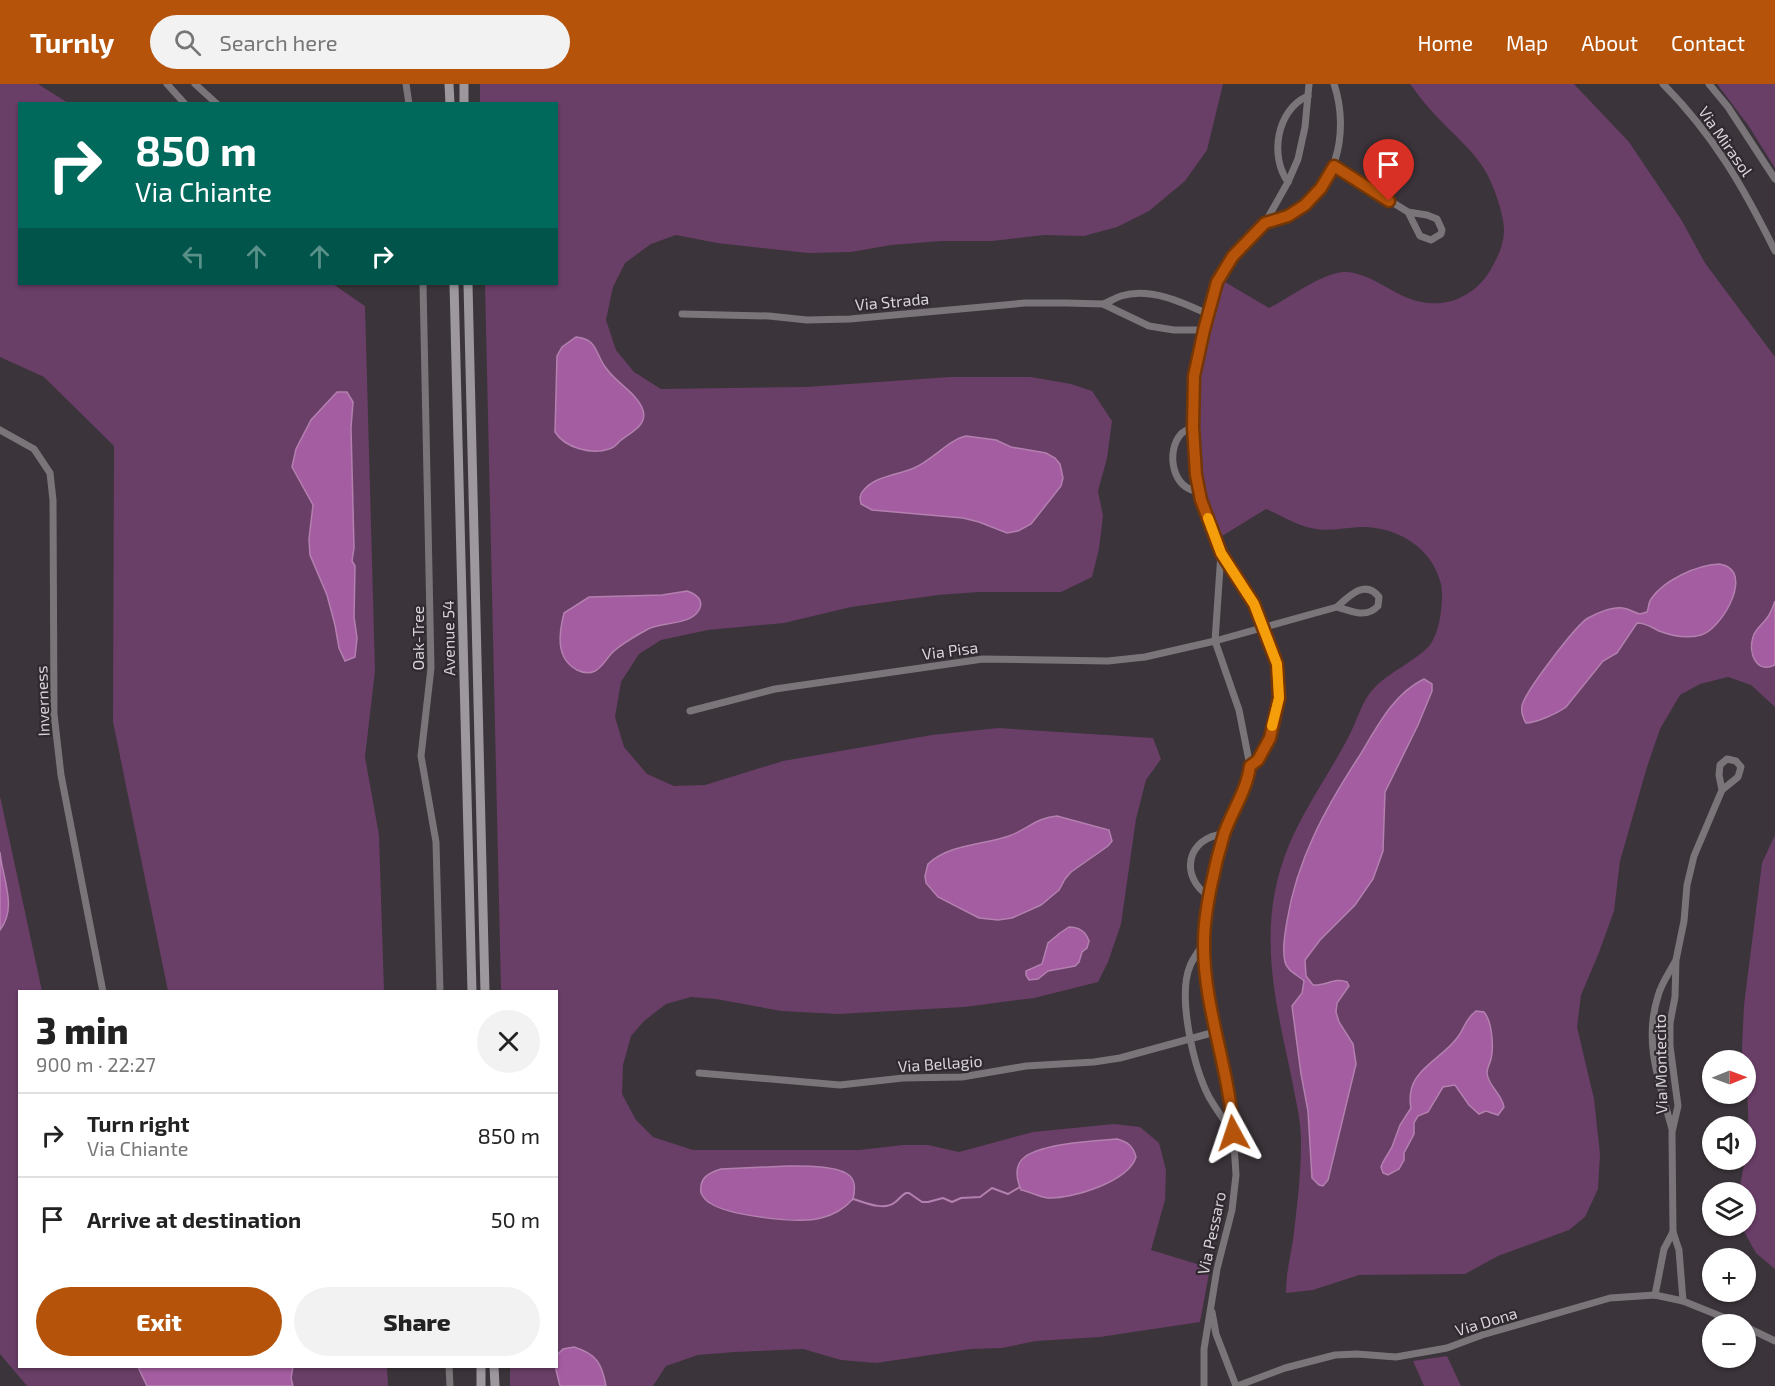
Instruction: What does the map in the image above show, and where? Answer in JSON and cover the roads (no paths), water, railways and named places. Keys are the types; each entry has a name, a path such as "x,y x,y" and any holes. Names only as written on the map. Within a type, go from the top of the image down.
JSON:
{"street":[{"path":"167,84 183,102"},
{"path":"195,84 215,102"},
{"path":"406,84 409,102"},
{"path":"449,84 450,102"},
{"path":"464,84 464,102"},
{"name":"Via Pessaro","path":"1250,766 1258,760 1270,738 1279,698 1277,664 1254,604 1221,553 1199,491 1193,427 1194,376 1217,282 1233,256 1265,223 1298,159 1305,127 1309,84"},
{"name":"Via Pessaro","path":"1265,223 1288,216 1305,205 1321,188 1334,166 1341,127 1340,102 1334,84"},
{"name":"Via Mirasol","path":"1663,84 1682,102 1723,155 1752,204 1775,250"},
{"path":"1709,84 1728,107 1775,179"},
{"path":"1288,182 1280,172 1278,164 1278,136 1287,115 1299,100 1308,96"},
{"path":"1334,166 1408,212 1437,219 1442,230 1441,234 1431,240 1420,236 1408,212"},
{"name":"Oak-Tree","path":"423,285 431,668 421,756 436,842 440,990"},
{"name":"Avenue 54","path":"454,285 472,990"},
{"name":"Avenue 54","path":"468,285 485,990"},
{"name":"Via Strada","path":"1103,304 1122,295 1146,294 1174,299 1208,314"},
{"name":"Via Strada","path":"682,314 769,316 807,320 850,319 1025,303 1103,304 1149,326 1174,330 1204,330"},
{"path":"1193,427 1182,432 1177,440 1173,459 1176,475 1182,483 1187,489 1199,491"},
{"name":"Inverness","path":"0,430 34,449 50,473 54,500 54,714 61,775 103,990"},
{"name":"Via Pessaro","path":"1204,1386 1204,1349 1217,1269 1232,1210 1236,1175 1232,1112 1210,1003 1204,942 1210,897 1224,834 1249,778 1250,766 1239,710 1215,641 1221,553"},
{"path":"1363,589 1375,592 1379,597 1378,606 1370,613 1363,614 1337,607 1351,594 1363,589"},
{"name":"Via Pisa","path":"690,711 776,689 983,658 1108,661 1145,657 1215,641 1337,607"},
{"name":"Via Montecito","path":"1683,1301 1679,1250 1673,1232 1672,1132 1677,1106 1670,1046 1670,1023 1687,885 1694,856 1722,790"},
{"path":"1210,897 1195,884 1191,873 1192,853 1208,837 1224,834"},
{"name":"Via Pessaro","path":"1204,942 1190,966 1185,989 1185,1012 1196,1061 1209,1096 1233,1133"},
{"name":"Via Montecito","path":"1672,1132 1651,1044 1652,1020 1658,993 1677,960"},
{"name":"Via Bellagio","path":"699,1073 840,1085 903,1078 962,1077 1026,1066 1120,1058 1215,1032"},
{"name":"Via Montecito","path":"1655,1295 1664,1249 1673,1232"},
{"name":"Via Dona","path":"1236,1386 1285,1368 1335,1355 1396,1357 1447,1348 1482,1335 1611,1298 1655,1295 1683,1301 1715,1314"},
{"name":"Via Pessaro","path":"1211,1304 1216,1334 1236,1386"},
{"path":"1756,1332 1775,1341"},
{"path":"449,1368 450,1386"},
{"path":"481,1368 481,1386"},
{"path":"494,1368 495,1386"}],"waterway":[{"path":"853,1199 884,1206 894,1203 904,1194 909,1193 922,1202 943,1198 952,1202 961,1198 980,1197 992,1188 1008,1194 1020,1187"}]}
